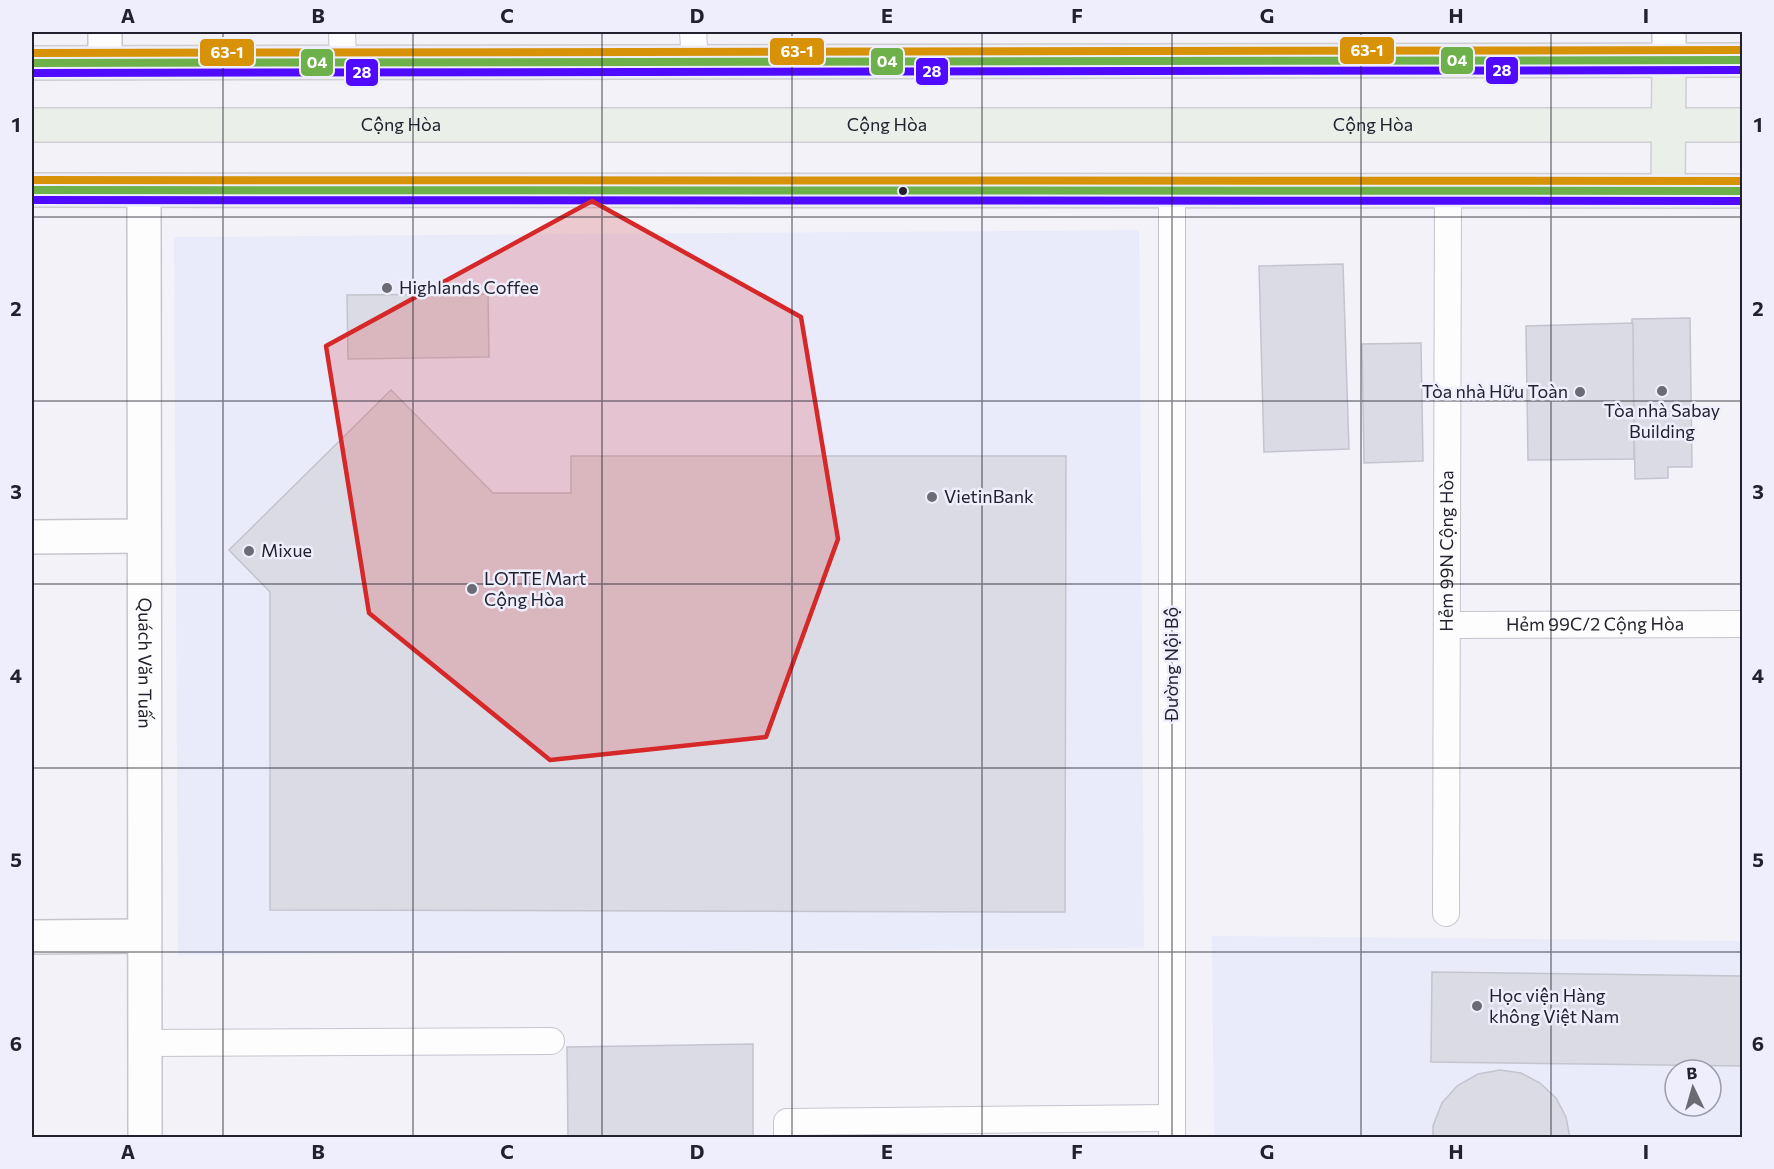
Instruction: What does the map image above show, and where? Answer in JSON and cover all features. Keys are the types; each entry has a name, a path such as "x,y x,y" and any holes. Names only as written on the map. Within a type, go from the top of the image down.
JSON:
{"main road":[{"path":"1668,191 1669,46"},
{"path":"32,63 105,47 1669,46 1743,60"},
{"name":"Cộng Hòa","path":"32,125 1743,125"},
{"path":"32,190 1743,191"}],"street":[{"name":"Quách Văn Tuấn","path":"144,190 145,1137"},
{"path":"32,537 144,536"},
{"path":"32,937 144,936"}],"lane":[{"name":"Đường Nội Bộ","path":"1172,190 1172,1128"},
{"name":"Hẻm 99N Cộng Hòa","path":"1446,913 1448,190"},
{"name":"Hẻm 99C/2 Cộng Hòa","path":"1447,625 1743,624"},
{"path":"145,1043 551,1041"},
{"path":"787,1137 787,1122 1172,1128"}],"highlighted area":[{"path":"592,201 801,317 838,539 766,737 550,760 369,613 326,346"}],"shaded area":[{"path":"1139,230 1144,948 178,955 174,237"},
{"name":"Học viện Hàng không Việt Nam","path":"1212,936 1742,941 1742,1137 1214,1137"}],"building":[{"path":"1343,264 1349,449 1264,452 1259,266"},
{"path":"488,294 489,357 348,359 347,295"},
{"name":"Tòa nhà Sabay Building","path":"1690,318 1692,467 1668,467 1668,478 1635,479 1632,319"},
{"name":"Tòa nhà Hữu Toàn","path":"1633,323 1634,459 1528,460 1526,326"},
{"path":"1421,343 1423,461 1364,463 1362,344"},
{"path":"391,390 493,493 571,493 571,456 1066,456 1065,912 270,910 270,592 229,550"},
{"path":"1432,972 1742,976 1742,1066 1723,1066 1723,1058 1663,1058 1663,1065 1431,1062"},
{"path":"753,1044 753,1138 568,1138 567,1047"},
{"path":"1500,1070 1521,1073 1540,1083 1556,1098 1566,1117 1570,1138 1433,1138 1433,1126 1442,1103 1457,1086 1478,1074"}],"transit line":[{"name":"63-1","path":"32,53 1742,50"},
{"name":"04","path":"32,63 1742,60"},
{"name":"28","path":"32,73 1742,70"},
{"name":"63-1","path":"32,180 1742,181"},
{"name":"04","path":"32,190 1742,191"},
{"name":"28","path":"32,200 1742,201"}],"place":[{"name":"Highlands Coffee","path":"387,288"},
{"name":"Tòa nhà Sabay Building","path":"1662,391"},
{"name":"Tòa nhà Hữu Toàn","path":"1580,392"},
{"name":"VietinBank","path":"932,497"},
{"name":"Mixue","path":"249,551"},
{"name":"LOTTE Mart Cộng Hòa","path":"472,589"},
{"name":"Học viện Hàng không Việt Nam","path":"1477,1006"}]}
